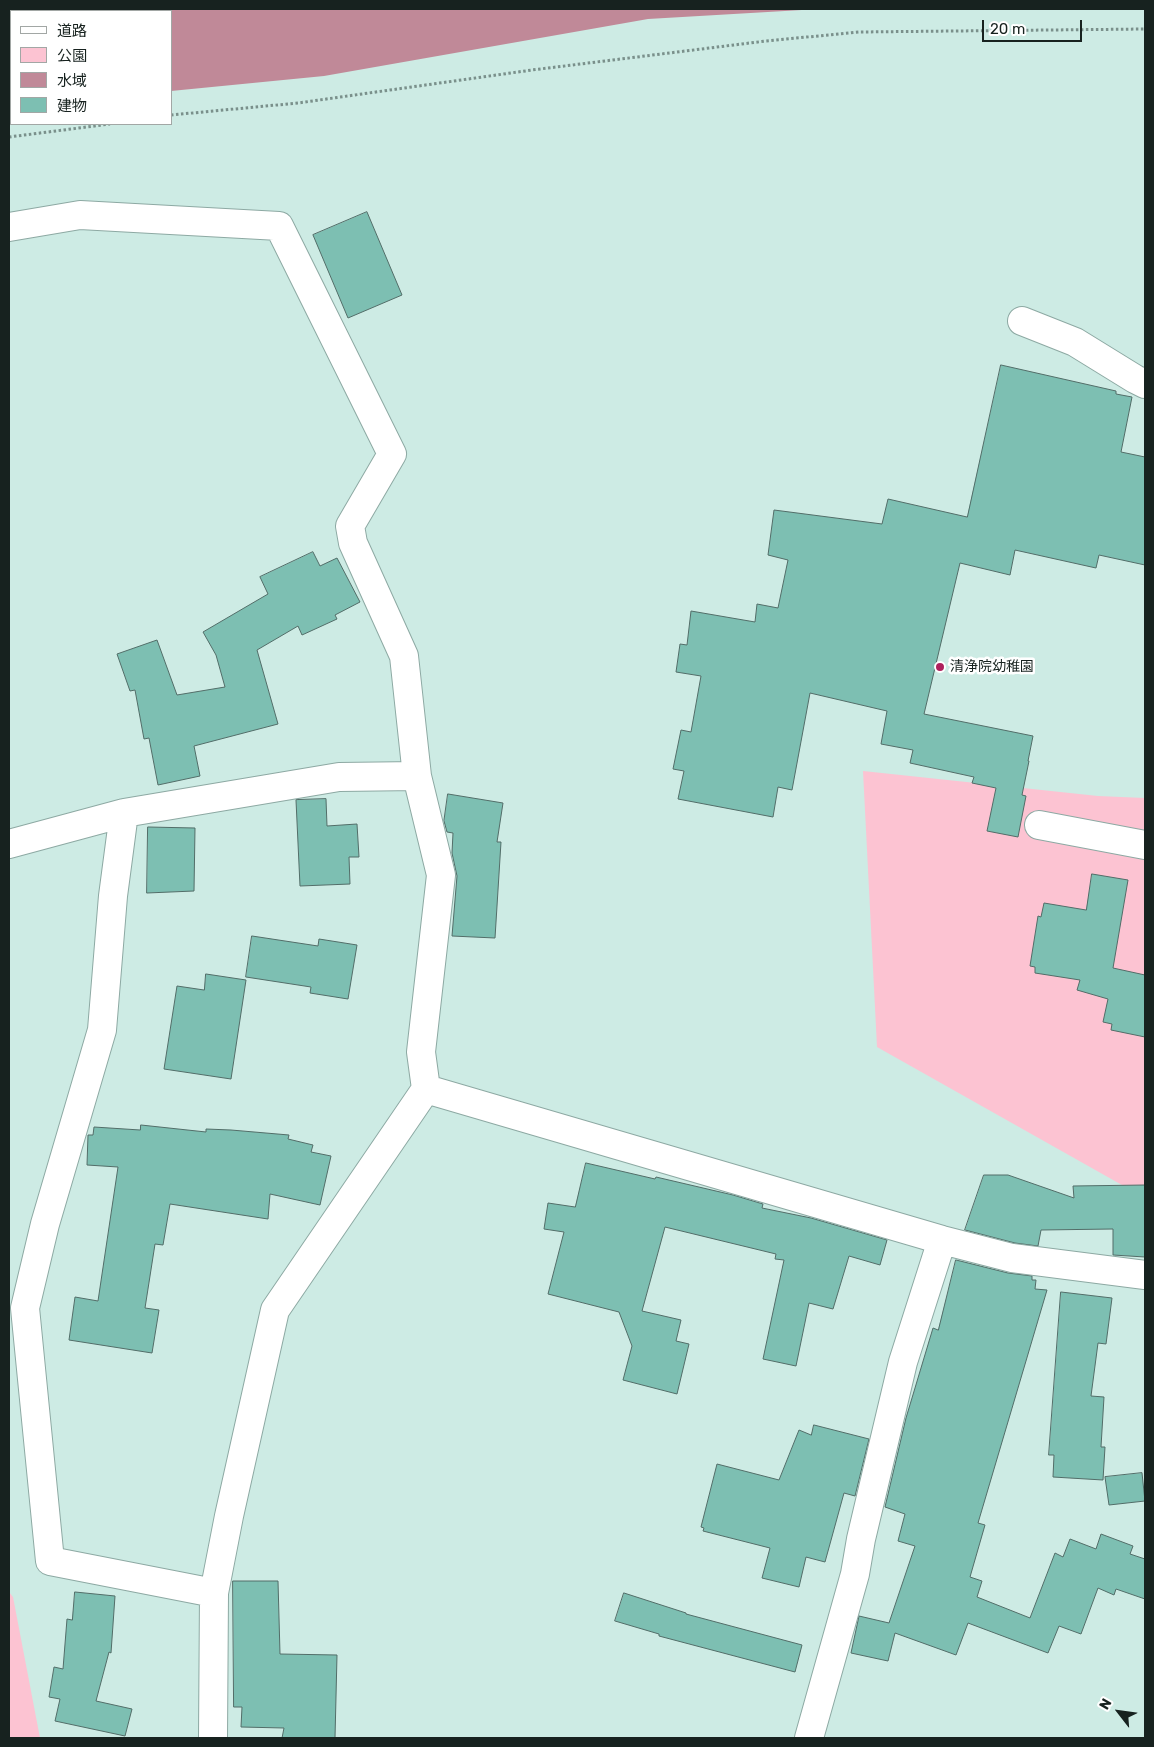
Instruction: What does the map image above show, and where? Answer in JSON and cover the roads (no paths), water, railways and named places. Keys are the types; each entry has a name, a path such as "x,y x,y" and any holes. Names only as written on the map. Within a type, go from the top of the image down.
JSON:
{"street":[{"path":"9,228 80,215 279,226 392,454 350,526 353,543 404,656 417,776 441,875 422,1052 426,1089 275,1310 229,1516 214,1593 213,1738"},
{"path":"1022,321 1075,342 1145,384"},
{"path":"9,844 124,814 339,777 417,776"},
{"path":"124,814 113,896 102,1030 45,1224 25,1308 50,1561 214,1593"},
{"path":"1038,825 1145,845"},
{"path":"426,1089 942,1240 1012,1258 1145,1275"},
{"path":"809,1738 854,1574 903,1362 942,1240"}],"water":[{"path":"9,9 819,9 648,19 324,76 172,91 172,10 10,10 9,107"}],"place":[{"name":"清浄院幼稚園","path":"940,667"}]}
